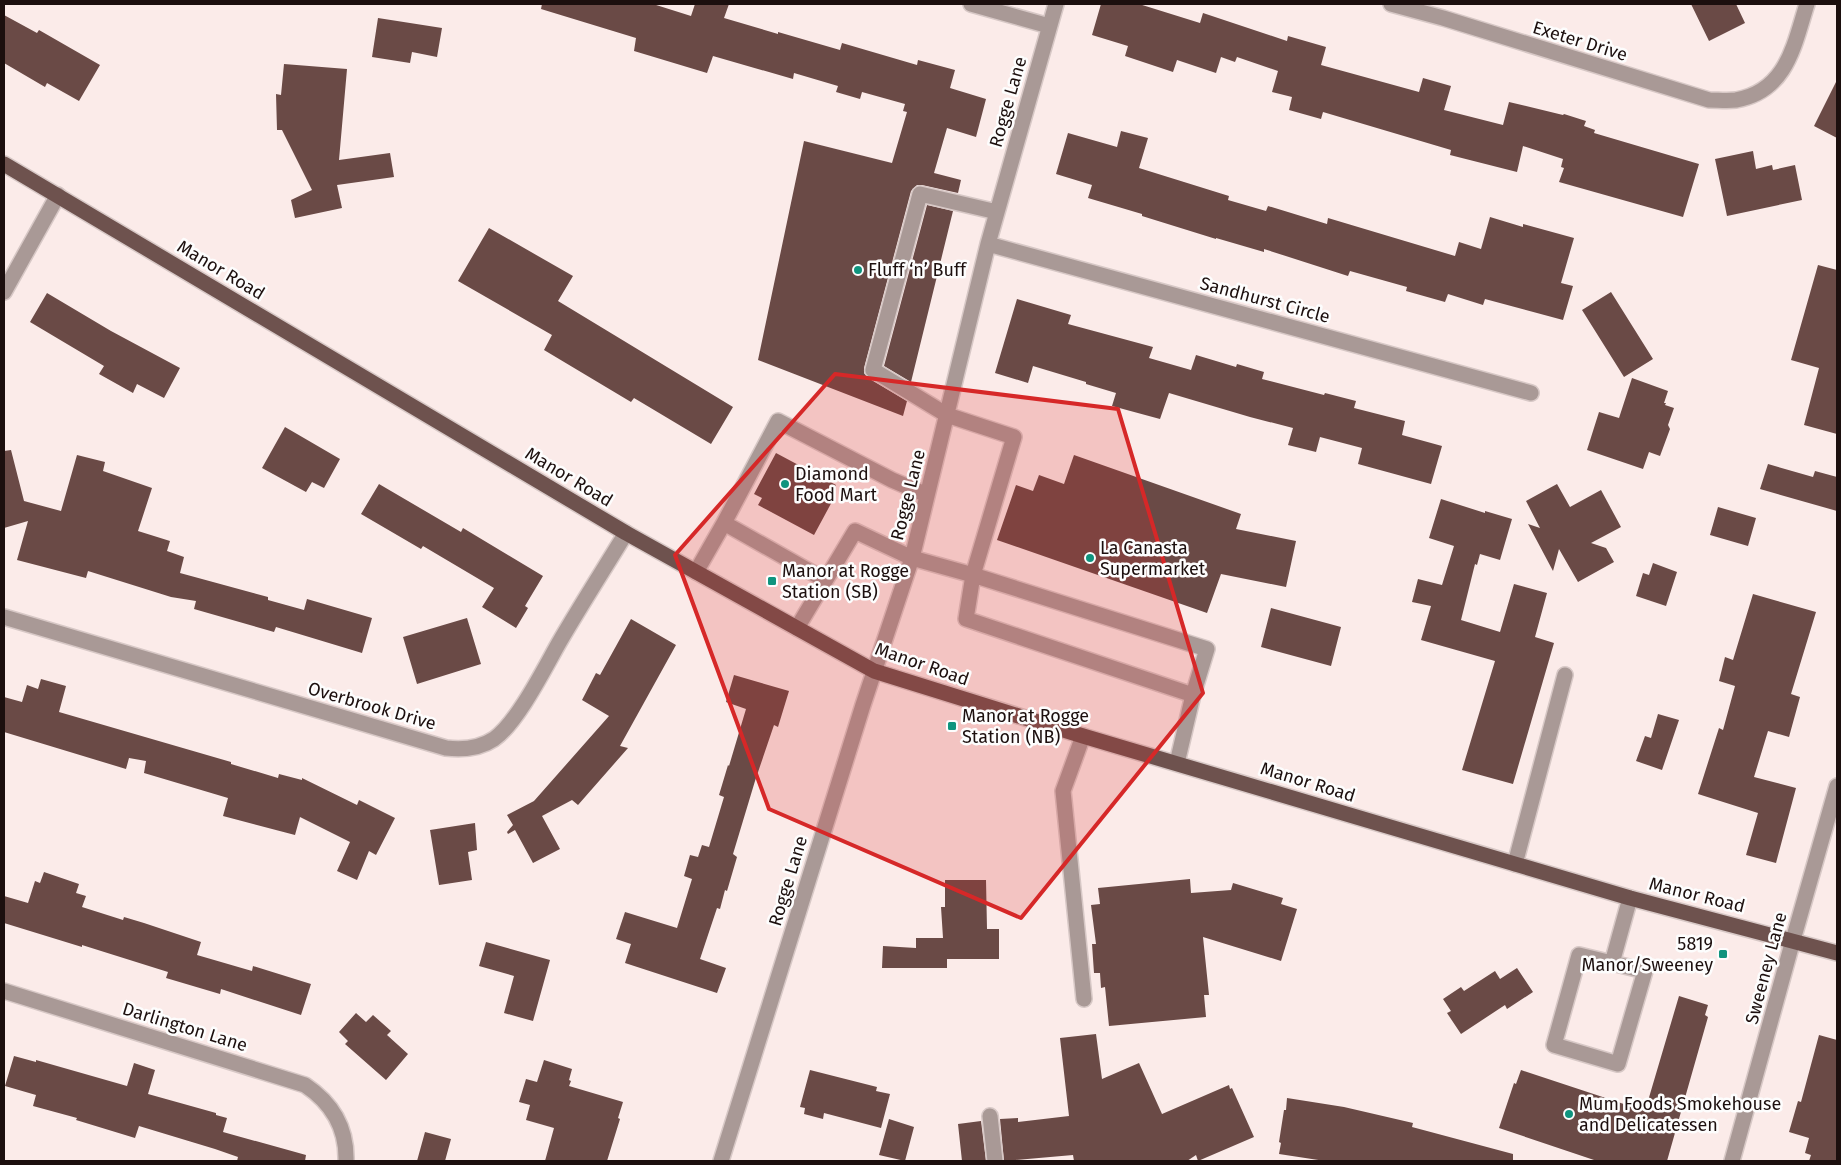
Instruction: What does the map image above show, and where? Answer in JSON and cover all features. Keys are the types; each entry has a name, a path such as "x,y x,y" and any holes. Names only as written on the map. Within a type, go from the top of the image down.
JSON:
{"main road":[{"name":"Manor Road","path":"4,164 626,533 874,670 1083,736 1630,898 1837,953"}],"street":[{"path":"971,4 1049,26"},
{"name":"Rogge Lane","path":"721,1161 874,670 912,558 988,244 1056,4"},
{"name":"Exeter Drive","path":"1391,4 1445,11 1709,100 1736,100 1758,93 1777,78 1791,57 1807,4"},
{"path":"997,212 920,194 873,370 947,415 1014,437 974,575 966,619 1193,695"},
{"path":"4,292 58,195"},
{"name":"Sandhurst Circle","path":"988,244 1531,393"},
{"path":"696,572 778,421 892,480 927,495"},
{"path":"724,523 825,580"},
{"path":"797,628 855,531 912,558 974,575 1207,649 1193,695 1177,763"},
{"name":"Overbrook Drive","path":"4,617 446,748 469,748 494,739 509,723 530,693 626,533"},
{"path":"1515,864 1565,675"},
{"path":"1083,736 1063,791 1084,999"},
{"name":"Sweeney Lane","path":"1732,1161 1837,786"},
{"path":"1612,964 1630,898"},
{"path":"1579,955 1612,964 1645,971 1618,1064 1554,1045 1579,955"},
{"name":"Darlington Lane","path":"4,990 305,1085 319,1094 331,1107 339,1122 346,1161"},
{"path":"990,1116 995,1161"}],"highlighted area":[{"path":"835,374 1118,409 1203,693 1021,918 769,809 675,555"}],"building":[{"path":"542,4 653,4 691,16 695,4 729,4 724,18 778,34 778,32 840,50 842,43 917,65 918,60 955,70 950,88 986,99 976,137 947,128 934,173 961,180 958,193 922,185 917,185 911,191 864,368 864,373 868,378 907,401 903,416 758,360 804,141 892,163 907,112 903,111 905,104 862,92 860,99 836,92 838,86 794,73 793,79 713,56 707,73 634,51 636,38 541,9"},
{"path":"1101,4 1139,4 1200,23 1203,13 1287,41 1288,36 1326,47 1321,65 1419,92 1423,78 1451,86 1444,110 1503,125 1509,102 1564,114 1586,121 1584,126 1595,130 1594,133 1699,164 1683,217 1559,182 1564,168 1561,167 1563,159 1523,146 1517,172 1450,155 1451,150 1323,112 1321,119 1289,110 1292,97 1272,92 1278,71 1237,57 1235,62 1221,57 1216,73 1177,60 1173,72 1125,56 1128,46 1092,35"},
{"path":"1691,4 1736,4 1745,23 1709,41"},
{"path":"4,15 37,33 39,30 100,65 79,101 47,83 45,87 4,63"},
{"path":"378,18 442,28 437,57 412,52 410,63 372,57"},
{"path":"284,64 347,69 339,160 390,153 394,177 337,185 342,208 295,218 291,200 312,190 282,130 277,130 276,94 281,95"},
{"path":"1837,80 1837,138 1814,126"},
{"path":"1121,131 1148,138 1139,168 1229,196 1228,200 1266,211 1268,206 1327,224 1328,218 1455,256 1459,242 1481,249 1490,217 1523,227 1523,224 1574,238 1561,283 1573,286 1563,320 1485,299 1483,305 1448,294 1445,302 1406,291 1407,287 1350,271 1348,276 1264,249 1264,252 1216,239 1088,198 1092,185 1056,174 1068,133 1117,147"},
{"path":"1753,151 1756,169 1772,165 1773,170 1795,165 1802,200 1727,216 1715,159"},
{"path":"927,205 953,211 911,382 884,366"},
{"path":"489,228 573,276 558,301 733,407 711,444 634,398 631,402 544,350 552,335 458,281"},
{"path":"1818,265 1837,270 1837,434 1804,425 1819,368 1791,360"},
{"path":"1611,292 1653,359 1624,377 1582,310"},
{"path":"47,293 111,331 180,368 164,398 137,384 133,393 99,374 104,366 30,322"},
{"path":"1017,299 1071,315 1068,324 1153,347 1149,358 1191,370 1196,355 1236,367 1237,364 1264,372 1262,379 1356,401 1354,408 1405,421 1402,435 1442,446 1431,484 1358,464 1362,448 1320,437 1316,452 1288,445 1293,428 1169,393 1160,419 1112,406 1116,393 1033,366 1028,383 995,373"},
{"path":"1632,378 1668,391 1664,403 1674,408 1668,425 1670,429 1660,456 1649,452 1643,469 1587,450 1599,412 1619,418"},
{"path":"285,427 340,459 324,488 312,482 306,492 262,468"},
{"path":"11,450 24,501 61,511 77,455 105,462 103,471 152,488 138,531 170,541 167,551 184,557 180,573 268,597 268,600 304,610 307,599 372,618 362,653 276,627 274,632 194,609 196,601 171,597 88,571 86,578 17,560 28,521 4,528 4,451"},
{"path":"776,453 836,485 830,495 834,498 814,535 758,505 762,498 754,494"},
{"path":"1074,455 1241,514 1236,529 1296,541 1286,587 1221,574 1207,613 997,540 1016,485 1033,491 1039,475 1064,484"},
{"path":"1768,464 1813,477 1815,471 1837,477 1837,511 1760,489"},
{"path":"379,484 461,532 463,528 543,576 525,606 528,608 516,628 482,607 494,588 423,546 421,549 361,514"},
{"path":"1557,484 1570,507 1601,490 1621,527 1591,543 1606,548 1614,562 1578,582 1559,549 1553,571 1528,524 1540,528 1526,501"},
{"path":"1441,499 1485,513 1485,511 1512,519 1500,560 1480,554 1477,565 1475,564 1461,620 1500,632 1514,584 1547,593 1535,637 1554,643 1513,784 1462,770 1495,661 1421,640 1431,606 1412,602 1418,579 1442,585 1454,546 1429,538"},
{"path":"1718,507 1756,518 1748,546 1710,535"},
{"path":"1653,563 1677,572 1666,606 1636,596 1643,573 1649,575"},
{"path":"1753,594 1816,612 1791,694 1800,697 1789,737 1768,731 1754,777 1796,788 1776,863 1746,855 1758,813 1698,794 1719,728 1723,730 1735,686 1719,681 1725,657 1733,660"},
{"path":"1271,608 1341,627 1331,666 1261,647"},
{"path":"467,618 481,664 417,684 403,637"},
{"path":"631,619 676,645 620,746 628,748 578,805 572,800 542,816 560,849 533,863 515,830 508,834 507,832 513,825 507,815 534,801 609,716 582,700 596,673 600,675"},
{"path":"734,675 789,691 778,727 774,725 755,781 733,854 737,857 727,891 725,890 720,909 717,908 700,959 726,968 717,993 625,963 631,944 616,939 625,912 677,928 692,879 684,876 690,855 698,857 702,845 709,847 724,797 719,795 746,709 726,702"},
{"path":"41,679 66,686 59,712 231,762 231,764 278,778 279,774 302,780 302,778 357,805 359,800 395,818 376,855 369,851 357,880 337,871 350,842 300,817 295,835 223,816 228,798 144,773 146,761 129,758 126,769 4,732 4,697 22,702 27,685 38,689"},
{"path":"1658,714 1679,720 1662,770 1636,761 1645,736 1651,738"},
{"path":"475,823 477,850 468,852 472,880 439,885 430,830"},
{"path":"44,872 79,884 76,893 86,896 82,907 123,920 124,917 201,942 197,955 252,971 253,966 311,984 301,1015 221,989 220,994 166,978 168,972 4,923 4,896 28,903 35,881 40,883"},
{"path":"1190,879 1191,893 1231,890 1233,883 1283,898 1281,904 1297,909 1281,961 1203,937 1209,995 1204,995 1206,1017 1109,1026 1105,987 1101,988 1100,973 1094,973 1092,944 1096,944 1091,905 1100,904 1098,888"},
{"path":"945,880 986,880 987,929 999,929 999,959 947,959 947,968 882,968 883,946 916,948 916,938 943,938 941,907 945,907"},
{"path":"486,942 550,960 533,1021 504,1013 514,976 479,966"},
{"path":"1517,968 1533,992 1507,1009 1505,1005 1461,1034 1447,1013 1451,1011 1443,999 1461,987 1464,991 1495,971 1500,979"},
{"path":"1679,996 1708,1005 1705,1015 1708,1017 1667,1161 1597,1161 1499,1128 1514,1083 1516,1084 1521,1070 1645,1111"},
{"path":"356,1013 366,1022 373,1015 391,1031 387,1035 408,1054 386,1080 345,1044 348,1041 339,1032"},
{"path":"1096,1034 1102,1079 1139,1063 1162,1114 1229,1085 1254,1137 1198,1161 1196,1155 1187,1161 1074,1161 1073,1155 1004,1161 1000,1119 1018,1118 1018,1122 1069,1116 1060,1038"},
{"path":"1819,1035 1837,1040 1837,1161 1809,1161 1811,1155 1805,1153 1809,1138 1789,1132 1798,1101 1801,1102"},
{"path":"14,1056 36,1062 36,1060 127,1086 134,1063 155,1070 148,1094 216,1113 216,1115 227,1118 223,1132 306,1155 305,1161 237,1161 238,1157 139,1126 135,1138 76,1120 77,1118 33,1106 36,1095 5,1086"},
{"path":"544,1060 572,1069 569,1086 623,1102 618,1118 620,1119 607,1161 545,1161 554,1128 526,1120 530,1105 519,1102 526,1079 537,1082"},
{"path":"810,1070 877,1087 876,1091 890,1094 881,1128 824,1113 823,1119 804,1114 805,1108 800,1107"},
{"path":"1287,1098 1344,1107 1413,1123 1412,1127 1513,1154 1513,1161 1325,1161 1279,1154 1281,1143 1279,1142"},
{"path":"889,1119 914,1127 905,1161 879,1155"},
{"path":"981,1121 986,1161 962,1161 958,1124"},
{"path":"425,1132 451,1139 445,1161 417,1161"}],"place":[{"name":"Fluff ‘n’ Buff","path":"858,270"},
{"name":"Diamond Food Mart","path":"785,484"},
{"name":"La Canasta Supermarket","path":"1090,558"},
{"name":"Manor at Rogge Station (SB)","path":"772,581"},
{"name":"Manor at Rogge Station (NB)","path":"952,726"},
{"name":"5819 Manor/Sweeney","path":"1723,954"},
{"name":"Mum Foods Smokehouse and Delicatessen","path":"1569,1114"}]}
